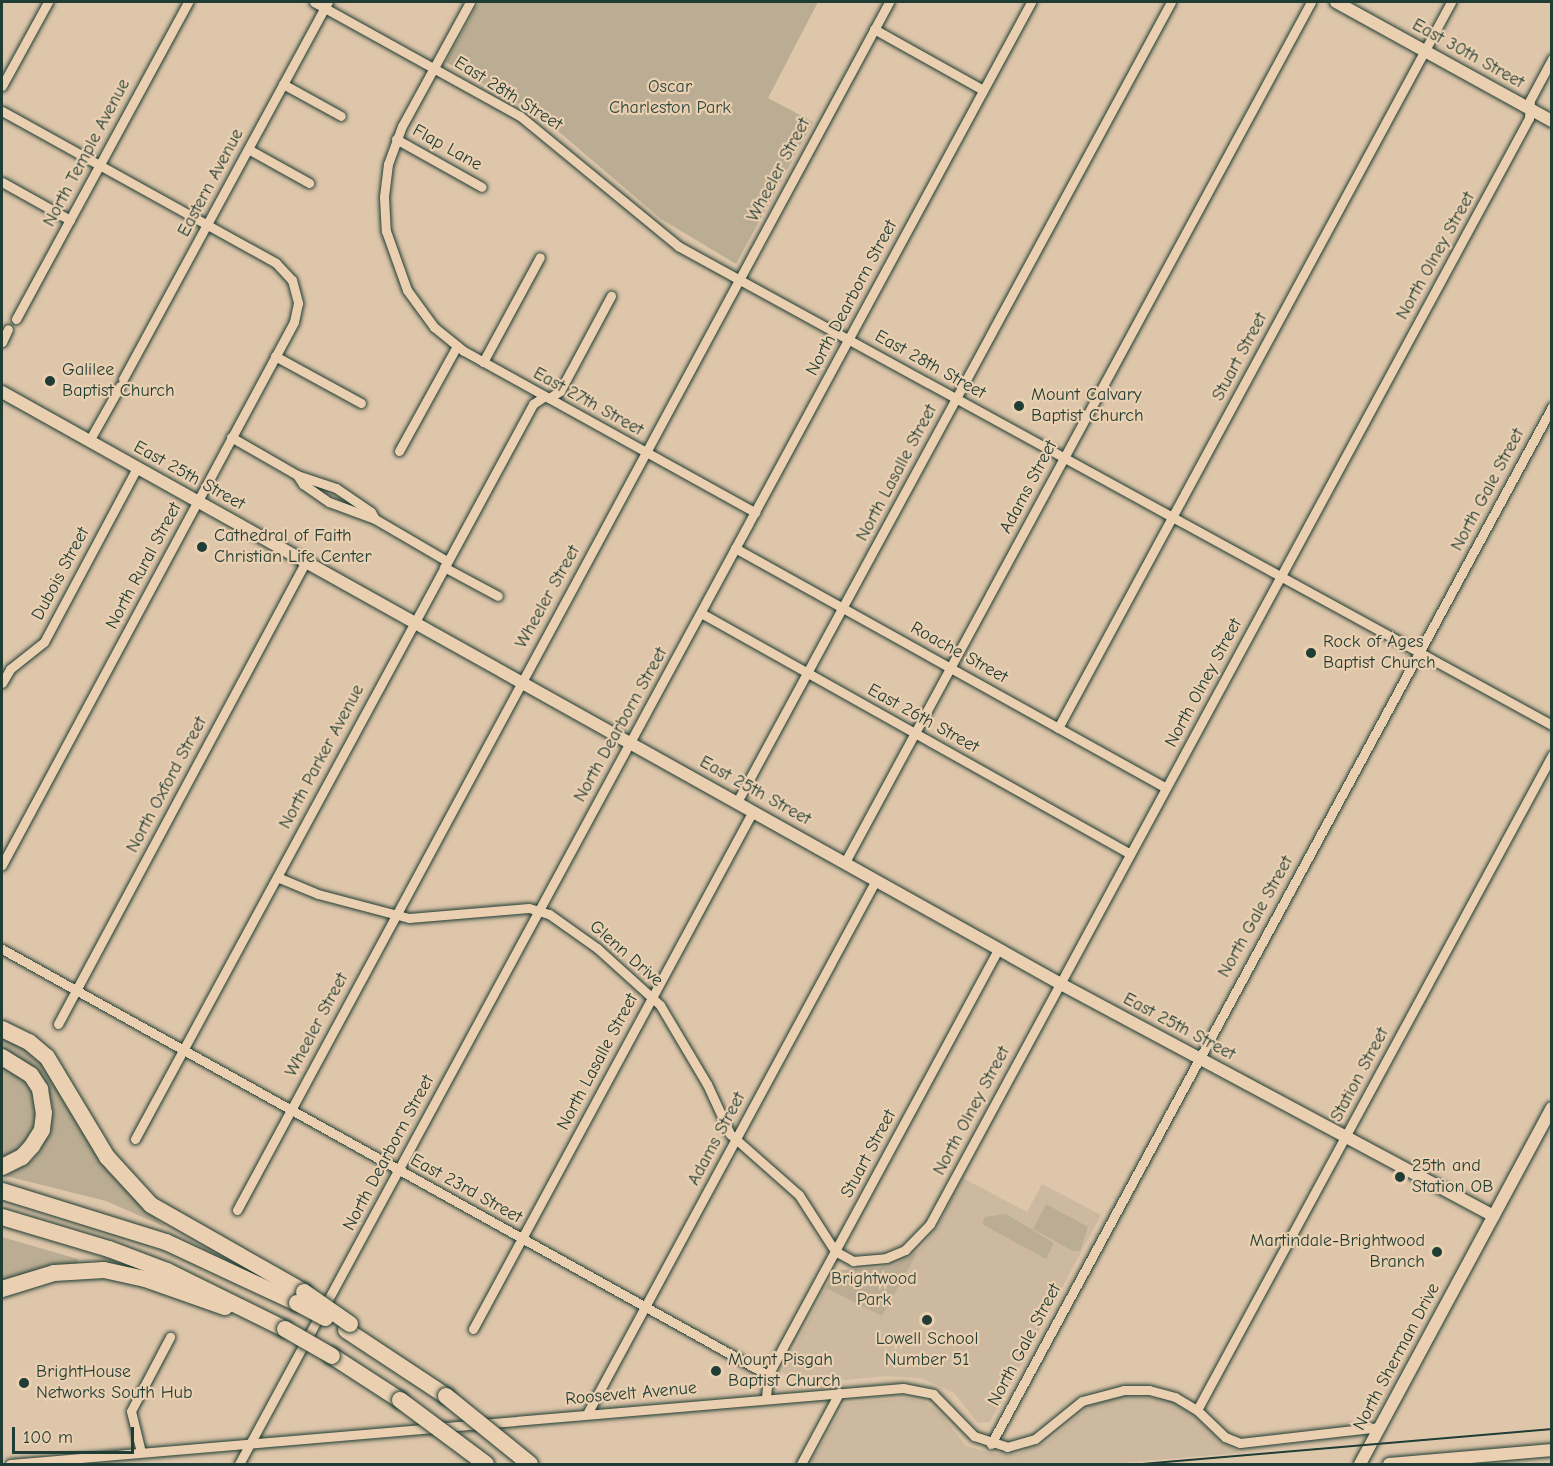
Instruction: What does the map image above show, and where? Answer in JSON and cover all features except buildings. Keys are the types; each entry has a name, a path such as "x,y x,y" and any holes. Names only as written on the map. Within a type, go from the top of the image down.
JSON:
{"highway":[{"path":"2,1029 29,1042 47,1057 101,1147 142,1198 182,1226 348,1327 446,1396 531,1464"},
{"path":"2,1057 31,1075 42,1096 44,1113 42,1130 32,1146 22,1157 2,1167"},
{"path":"2,1191 159,1239 300,1298"},
{"path":"2,1217 89,1242 167,1270 285,1329 400,1400 486,1464"},
{"path":"2,1289 65,1271 104,1270 145,1279 285,1329"}],"street":[{"path":"2,86 48,2"},
{"name":"North Temple Avenue","path":"16,319 188,2"},
{"name":"East 28th Street","path":"314,2 326,4 520,116 570,154 666,238 1418,654 1551,725"},
{"path":"396,139 470,2"},
{"name":"Wheeler Street","path":"237,1210 889,2"},
{"name":"North Dearborn Street","path":"239,1464 1031,2"},
{"name":"North Lasalle Street","path":"737,802 1171,2"},
{"name":"Adams Street","path":"845,862 1311,2"},
{"name":"East 30th Street","path":"1336,2 1551,121"},
{"name":"Stuart Street","path":"1058,728 1451,2"},
{"name":"Eastern Avenue","path":"89,441 326,4"},
{"path":"874,29 983,90"},
{"name":"North Olney Street","path":"835,1251 854,1261 886,1258 905,1250 925,1232 1529,118 1530,100 1551,59"},
{"path":"283,84 341,116"},
{"path":"2,111 207,225"},
{"name":"Flap Lane","path":"396,139 482,187"},
{"name":"East 27th Street","path":"396,139 385,179 386,231 398,273 417,306 457,346 483,362 755,513"},
{"path":"248,149 309,183"},
{"path":"2,182 70,220"},
{"name":"North Rural Street","path":"2,865 298,310 291,279 276,262 207,225"},
{"path":"483,362 540,257"},
{"name":"North Parker Avenue","path":"135,1139 533,404 560,391 611,296"},
{"path":"2,342 8,329"},
{"path":"399,451 457,346"},
{"path":"275,356 361,403"},
{"name":"East 25th Street","path":"2,392 631,741 1059,983 1494,1216"},
{"name":"North Gale Street","path":"991,1444 1551,407"},
{"path":"231,437 297,475 336,489 371,512 375,519"},
{"name":"Dubois Street","path":"2,683 10,669 44,642 137,468"},
{"path":"297,475 303,484 329,502 375,519 498,596"},
{"name":"Roache Street","path":"735,548 1166,788"},
{"name":"North Oxford Street","path":"58,1024 306,561"},
{"name":"East 26th Street","path":"700,613 1130,854"},
{"name":"Station Street","path":"1197,1410 1551,755"},
{"name":"North Lasalle Street","path":"473,1329 753,811"},
{"path":"277,877 318,894 395,915 427,918 540,909"},
{"name":"Adams Street","path":"587,1414 876,880"},
{"name":"Glenn Drive","path":"540,909 597,948 652,997 666,1014 736,1140 798,1195 835,1251"},
{"name":"Stuart Street","path":"768,1376 999,948"},
{"name":"East 23rd Street","path":"2,949 768,1376"},
{"name":"North Sherman Drive","path":"1360,1464 1551,1108"},
{"path":"141,1452 131,1411 170,1337"},
{"path":"766,1399 768,1376"},
{"name":"Roosevelt Avenue","path":"10,1464 903,1388 927,1392 945,1402 969,1432 991,1444"},
{"path":"991,1444 1007,1447 1026,1443 1071,1408 1114,1391 1159,1391 1197,1410 1230,1440 1276,1440 1380,1427"},
{"path":"801,1464 839,1393"},
{"path":"1389,1464 1551,1450"}],"shaded area":[{"name":"Lowell School Number 51","path":"963,1178 1027,1212 1042,1184 1101,1215 990,1422 978,1423 954,1393 921,1378 887,1376 803,1384 782,1372 835,1270 879,1268 919,1250 938,1226"},
{"path":"1116,1395 1169,1399 1188,1408 1220,1441 1240,1453 1107,1464 810,1464 845,1403 907,1398 925,1402 940,1413 966,1446 990,1453 1017,1454 1047,1442 1089,1406"}],"green space":[{"name":"Oscar Charleston Park","path":"479,2 818,2 768,98 813,122 736,264 661,219 544,119 446,62"},
{"path":"2,1034 35,1050 110,1172 165,1227 106,1201 6,1176 31,1161 40,1151 50,1127 53,1109 47,1085 32,1066 2,1050"},
{"path":"2,1062 31,1082 38,1121 24,1146 2,1161"},
{"path":"1046,1204 1088,1227 1080,1251 1073,1251 1033,1229"},
{"path":"1006,1214 1054,1243 1046,1259 982,1224 985,1217"},
{"path":"2,1237 78,1259 77,1267 2,1282"},
{"name":"Brightwood Park","path":"917,1253 882,1316 826,1288 836,1271 890,1267"}],"railway":[{"path":"1143,1464 1552,1429"}],"place":[{"name":"Galilee Baptist Church","path":"50,381"},
{"name":"Mount Calvary Baptist Church","path":"1019,406"},
{"name":"Cathedral of Faith Christian Life Center","path":"202,547"},
{"name":"Rock of Ages Baptist Church","path":"1311,653"},
{"name":"25th and Station OB","path":"1400,1177"},
{"name":"Martindale-Brightwood Branch","path":"1437,1252"},
{"name":"Lowell School Number 51","path":"927,1320"},
{"name":"Mount Pisgah Baptist Church","path":"716,1371"},
{"name":"BrightHouse Networks South Hub","path":"24,1383"}]}
